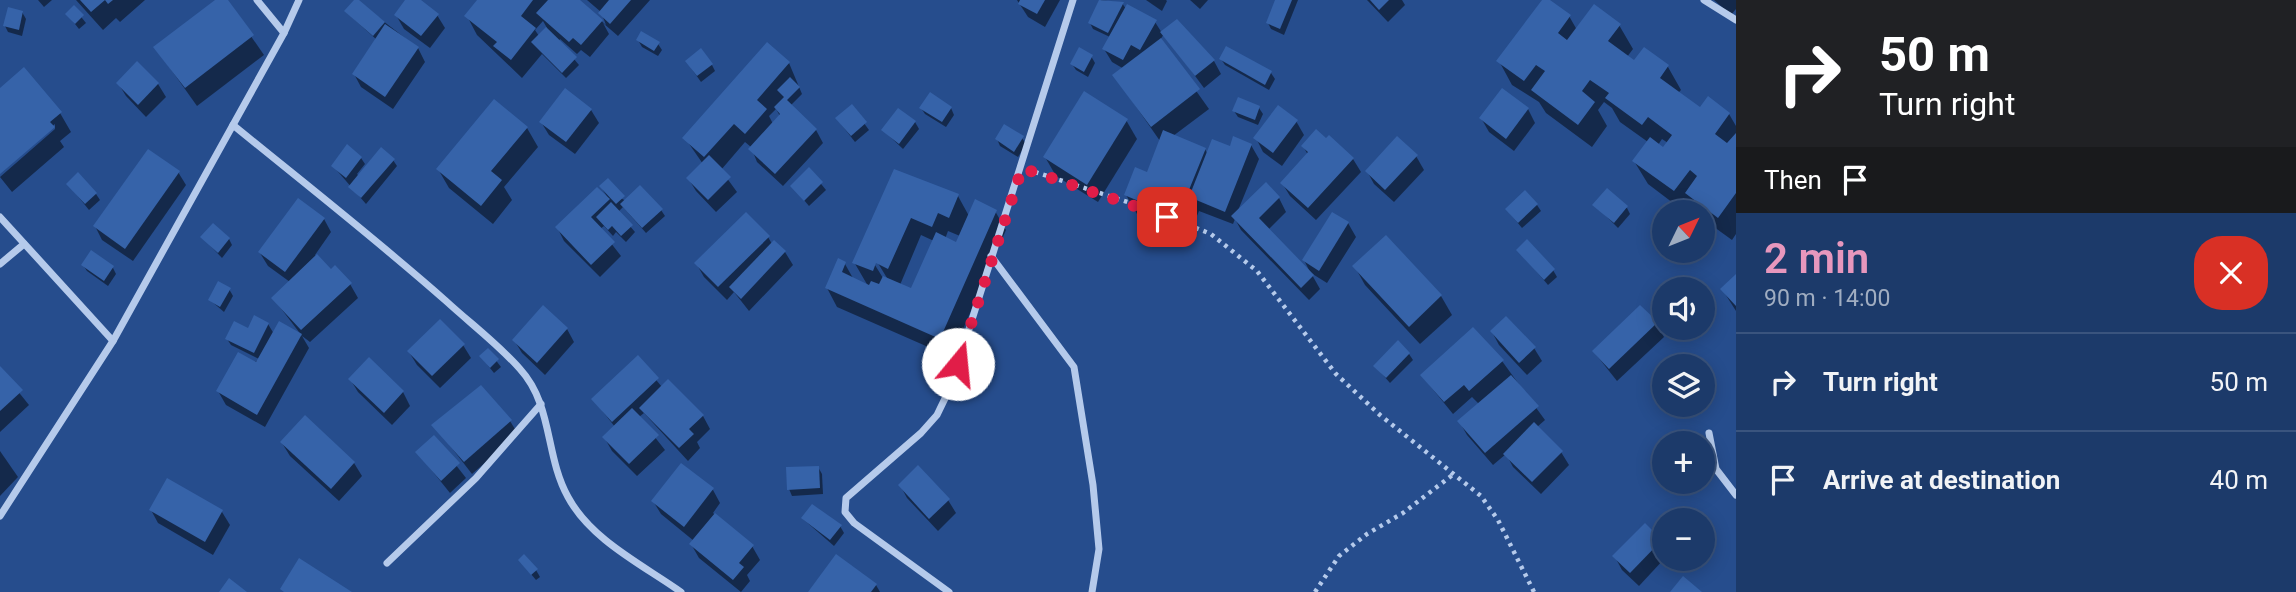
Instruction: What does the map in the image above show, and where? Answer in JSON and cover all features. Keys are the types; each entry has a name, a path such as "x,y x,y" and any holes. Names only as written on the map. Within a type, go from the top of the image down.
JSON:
{"street":[{"path":"257,0 284,33"},
{"path":"0,516 113,341 284,33 299,0"},
{"path":"950,592 854,523 845,512 846,498 900,454 937,415 951,386 1073,0"},
{"path":"1704,0 1736,20"},
{"path":"233,125 407,266 501,349 528,379 541,404 559,476 568,498 583,519 638,563 681,592"},
{"path":"0,217 113,341"},
{"path":"0,264 24,244"},
{"path":"991,256 1074,367 1093,485 1098,549 1093,592"},
{"path":"387,563 477,478 541,404"},
{"path":"1715,464 1736,495"}],"path":[{"path":"1022,168 1146,208 1211,234 1257,271 1336,374 1380,415 1481,496 1498,520 1534,592"},
{"path":"1315,592 1339,556 1367,534 1403,513 1455,473"}],"building":[{"path":"80,0 105,0 91,12"},
{"path":"215,0 228,0 254,35 185,88 153,47"},
{"path":"354,0 359,0 385,22 373,36 344,11"},
{"path":"405,0 421,0 439,14 421,36 394,15"},
{"path":"477,0 533,0 521,16 536,28 511,60 493,46 497,42 464,16"},
{"path":"548,0 580,0 603,20 581,45 573,38 569,42 536,13"},
{"path":"609,0 631,0 610,24 598,13"},
{"path":"1020,0 1045,0 1037,14 1018,4"},
{"path":"1099,0 1124,2 1108,33 1088,23"},
{"path":"1275,0 1292,0 1280,29 1266,23"},
{"path":"1370,0 1389,0 1379,10"},
{"path":"1542,0 1550,0 1571,15 1558,33 1567,40 1594,4 1621,24 1608,41 1634,60 1644,47 1669,65 1660,78 1700,107 1708,96 1730,113 1715,134 1727,143 1736,133 1736,193 1718,218 1715,216 1715,200 1694,200 1685,193 1697,176 1690,170 1674,191 1632,161 1650,137 1663,147 1672,135 1648,117 1642,125 1605,98 1609,93 1590,80 1582,91 1595,102 1578,125 1531,90 1545,71 1536,65 1524,81 1496,61"},
{"path":"1127,4 1157,20 1140,50 1131,45 1123,60 1102,49"},
{"path":"74,5 84,15 75,24 65,14"},
{"path":"8,7 23,11 19,30 3,26"},
{"path":"1177,19 1215,60 1195,76 1160,32"},
{"path":"385,24 419,47 385,97 352,74"},
{"path":"546,27 577,57 562,73 531,42"},
{"path":"641,31 660,42 654,51 636,40"},
{"path":"1161,38 1200,89 1151,127 1112,75"},
{"path":"767,42 790,62 757,100 767,109 745,134 734,124 704,157 682,138"},
{"path":"1226,46 1272,71 1265,85 1219,59"},
{"path":"1079,47 1093,55 1084,72 1070,64"},
{"path":"701,48 713,64 697,76 685,61"},
{"path":"137,61 159,83 138,105 116,83"},
{"path":"24,67 62,112 50,122 55,127 0,174 0,88"},
{"path":"790,77 800,87 787,100 817,129 775,174 748,149 780,114 774,107 784,97 777,90"},
{"path":"565,88 592,109 566,142 539,122"},
{"path":"1502,88 1529,108 1506,139 1479,118"},
{"path":"1084,91 1128,119 1087,185 1043,157"},
{"path":"930,92 952,107 942,122 919,108"},
{"path":"1238,97 1260,106 1255,120 1232,111"},
{"path":"494,99 528,127 491,171 502,180 481,206 436,169"},
{"path":"852,104 867,122 851,136 835,118"},
{"path":"1278,105 1298,120 1273,153 1253,138"},
{"path":"898,108 916,121 899,144 881,130"},
{"path":"1004,124 1024,136 1014,152 995,139"},
{"path":"1316,129 1326,138 1329,135 1354,158 1308,208 1280,183 1308,152 1301,146"},
{"path":"1163,130 1206,148 1178,217 1124,195 1135,167 1147,172"},
{"path":"1233,136 1252,144 1225,212 1189,197 1212,139 1230,146"},
{"path":"1397,136 1418,155 1385,190 1365,171"},
{"path":"347,144 362,157 346,178 331,166"},
{"path":"381,147 395,159 361,198 348,187"},
{"path":"148,149 180,171 125,249 93,226"},
{"path":"709,155 731,177 708,200 686,178"},
{"path":"809,167 823,182 804,201 790,186"},
{"path":"894,169 959,194 949,218 938,213 932,227 911,218 888,269 876,263 873,271 852,263"},
{"path":"78,172 97,193 85,204 66,184"},
{"path":"608,178 625,196 616,204 599,186"},
{"path":"1266,182 1280,197 1259,218 1314,275 1301,288 1231,216"},
{"path":"640,185 663,209 642,228 620,204"},
{"path":"597,187 610,199 591,217 615,242 591,265 555,227"},
{"path":"1607,188 1628,206 1614,223 1592,205"},
{"path":"1525,190 1538,204 1518,223 1505,209"},
{"path":"298,198 325,218 285,272 258,252"},
{"path":"975,199 997,210 940,339 825,288 838,258 846,262 842,272 869,285 871,281 879,284 883,276 911,288 936,232 956,242"},
{"path":"611,202 633,225 621,236 612,226 608,230 596,217"},
{"path":"746,212 770,236 718,287 694,263"},
{"path":"1332,212 1349,222 1319,271 1302,260"},
{"path":"213,223 230,238 218,253 200,237"},
{"path":"1386,235 1442,295 1409,327 1352,266"},
{"path":"1527,239 1555,269 1544,280 1516,250"},
{"path":"774,240 786,251 741,299 729,287"},
{"path":"91,250 114,266 104,281 81,265"},
{"path":"317,254 331,269 335,265 352,283 301,330 271,298"},
{"path":"1736,274 1736,306 1720,289"},
{"path":"218,281 231,288 220,307 208,300"},
{"path":"543,305 568,328 537,363 512,340"},
{"path":"1640,305 1652,316 1652,328 1609,369 1592,351"},
{"path":"254,315 269,323 254,353 225,339 234,321 248,328"},
{"path":"1506,316 1536,347 1519,363 1490,331"},
{"path":"440,319 465,344 432,376 407,351"},
{"path":"279,321 302,334 257,415 216,391 238,352 256,362"},
{"path":"1473,327 1504,360 1469,391 1464,385 1444,402 1420,375"},
{"path":"1398,340 1410,353 1386,378 1373,366"},
{"path":"488,348 499,359 490,368 479,356"},
{"path":"638,355 659,378 612,422 591,399"},
{"path":"369,357 404,391 384,413 348,379"},
{"path":"0,366 23,390 0,411"},
{"path":"1511,375 1539,406 1485,453 1457,421"},
{"path":"668,379 704,415 689,429 694,434 679,448 639,408"},
{"path":"481,385 512,420 464,462 431,425"},
{"path":"632,408 659,435 629,464 602,437"},
{"path":"305,415 355,462 331,489 280,442"},
{"path":"1534,422 1563,451 1532,482 1503,454"},
{"path":"434,435 460,463 441,481 415,452"},
{"path":"681,463 714,488 684,527 651,501"},
{"path":"918,465 950,499 929,519 898,485"},
{"path":"819,466 820,488 787,490 786,467"},
{"path":"167,478 223,510 205,542 149,510"},
{"path":"812,504 842,525 830,540 801,518"},
{"path":"715,513 754,545 739,563 744,567 733,580 689,544"},
{"path":"1645,523 1652,530 1652,550 1630,573 1612,556"},
{"path":"524,554 538,569 531,575 518,560"},
{"path":"836,554 877,584 871,592 808,592"},
{"path":"299,558 352,592 284,592 280,589"},
{"path":"1683,576 1702,592 1670,592"},
{"path":"229,578 247,592 219,592"}],"route":[{"path":"958,364 991,256 1022,168 1167,217"}]}
